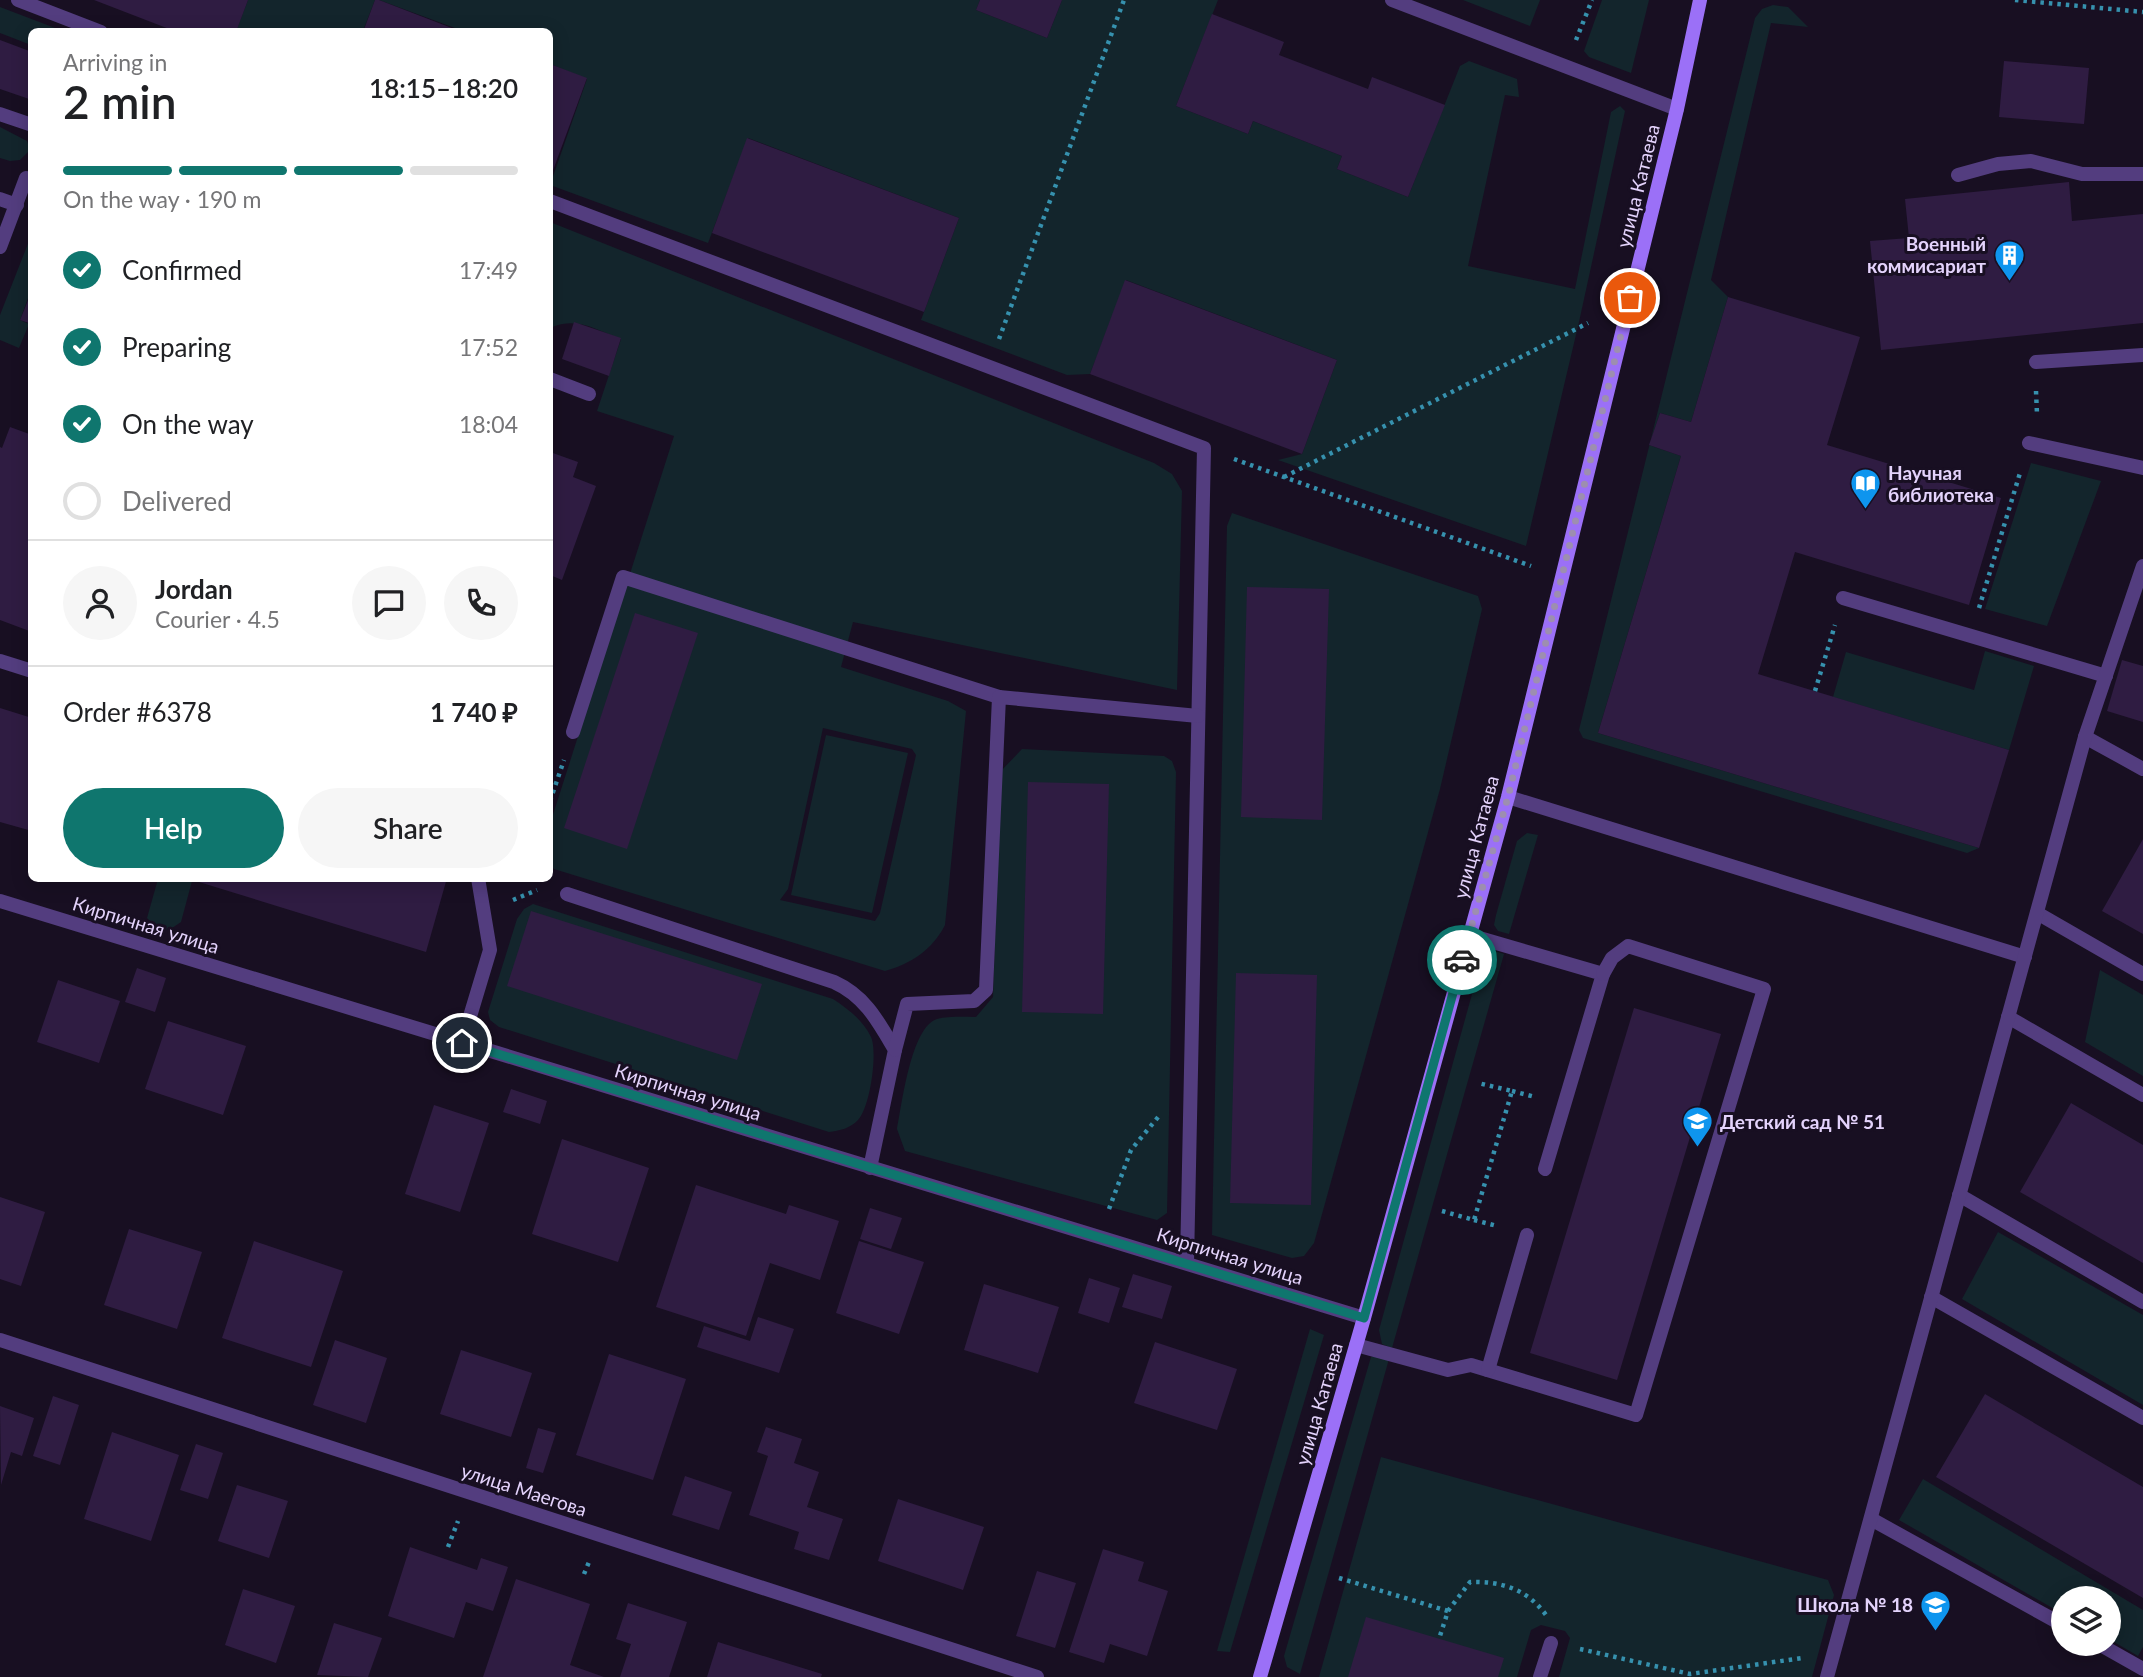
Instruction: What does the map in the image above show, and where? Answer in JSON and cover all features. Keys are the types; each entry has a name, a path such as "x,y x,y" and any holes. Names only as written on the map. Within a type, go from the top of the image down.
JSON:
{"street":[{"path":"18,0 91,28"},
{"path":"1392,0 1677,109"},
{"name":"улица Катаева","path":"1260,1677 1364,1318 1508,797 1677,109 1700,0"},
{"path":"0,114 28,124"},
{"path":"1958,175 1998,164 2031,161 2082,174 2143,174"},
{"path":"0,247 28,179"},
{"path":"0,199 16,205"},
{"path":"553,202 1204,447 1186,1262"},
{"path":"2036,362 2143,355"},
{"path":"553,380 589,394"},
{"path":"2029,443 2143,468"},
{"path":"1827,1677 2085,737 2143,566"},
{"path":"573,733 623,577 999,697 1198,716"},
{"path":"1843,598 2106,676"},
{"path":"0,662 28,670"},
{"path":"870,1168 907,1004 974,1001 986,990 999,697"},
{"path":"2085,737 2143,769"},
{"path":"1508,797 2025,957"},
{"path":"462,1043 490,950 479,882"},
{"path":"568,894 852,990 867,1003 895,1050"},
{"name":"Кирпичная улица","path":"0,901 1364,1318"},
{"path":"2036,914 2143,974"},
{"path":"1469,935 1603,974"},
{"path":"1356,1345 1448,1370 1471,1365 1636,1415 1764,989 1628,946 1612,958 1603,974 1545,1169"},
{"path":"2008,1017 2143,1095"},
{"path":"1959,1195 2143,1302"},
{"path":"1488,1370 1527,1235"},
{"path":"1931,1297 2143,1418"},
{"name":"улица Маегова","path":"0,1340 1037,1677"},
{"path":"1871,1519 2051,1618"},
{"path":"1540,1677 1550,1643"},
{"path":"2120,1656 2143,1669"}],"path":[{"path":"989,366 1125,0"},
{"path":"1574,46 1592,0"},
{"path":"2015,0 2143,12"},
{"path":"1283,477 1588,323"},
{"path":"1970,636 2029,443"},
{"path":"1204,447 1531,566"},
{"path":"1815,691 1825,658"},
{"path":"553,793 573,733"},
{"path":"1442,1211 1474,1220 1512,1091 1478,1083"},
{"path":"1099,1236 1131,1150 1161,1114 1190,1093"},
{"path":"1339,1578 1448,1611"},
{"path":"1439,1639 1448,1611 1470,1582 1495,1581 1528,1594 1545,1614 1550,1643 1684,1675 1834,1654"}],"shaded area":[{"path":"248,0 375,0 364,28 237,28"},
{"path":"379,0 980,0 976,10 1047,38 1062,0 1218,0 1176,106 1248,134 1253,121 1342,156 1337,169 1408,197 1460,66 1469,61 1517,79 1519,97 1505,95 1468,266 1575,289 1611,112 1620,106 1625,111 1526,546 1278,460 1302,454 1337,360 1126,280 1090,374 1067,375 921,320 959,218 748,138 708,243 553,186 553,176 587,79 553,65 553,28 455,28"},
{"path":"1463,0 1540,0 1530,26"},
{"path":"1602,0 1649,0 1631,73 1589,57 1584,51"},
{"path":"1773,5 1788,7 1808,27 1771,23 1711,280 1728,297 1691,422 1660,413 1651,440 1755,18 1762,9"},
{"path":"0,7 55,28 28,28 28,44 0,33"},
{"path":"0,127 27,141 28,152 20,160 0,158"},
{"path":"553,223 1154,463 1172,474 1182,491 1177,690 853,622 841,667 948,701 966,711 945,925 928,948 912,960 885,971 553,868 553,815 674,436 597,411 621,339 577,324 553,327","holes":["823,728 912,749 916,755 880,913 875,921 780,900 788,889"]},
{"path":"28,244 28,298 20,320 28,324 28,326 19,348 0,340 0,315"},
{"path":"1649,445 1681,456 1598,733 1979,848 1967,853 1583,738 1579,730"},
{"path":"2031,463 2101,481 2047,626 1985,609"},
{"path":"1232,513 1478,596 1482,609 1440,789 1314,1243 1304,1256 1292,1258 1212,1235 1227,526"},
{"path":"1985,651 2034,666 2009,750 1833,697 1846,652 1974,690"},
{"path":"826,735 908,753 872,913 791,895"},
{"path":"1022,749 1164,756 1172,761 1176,772 1167,1213 1157,1220 905,1151 897,1129 914,1051 928,1025 941,1018 976,1017 993,997 1001,771"},
{"path":"1527,833 1538,835 1509,934 1498,931 1494,925 1517,841"},
{"path":"157,882 192,882 181,922 169,930 156,927 147,918"},
{"path":"533,904 833,999 859,1020 868,1031 873,1044 872,1080 862,1114 852,1125 829,1132 499,1027 490,1020 488,1012 517,919 524,909"},
{"path":"1494,951 1504,954 1392,1348 1382,1344 1379,1330 1482,958"},
{"path":"2100,970 2143,995 2143,1076 2085,1042"},
{"path":"1998,1232 2143,1315 2143,1405 1962,1299"},
{"path":"1310,1329 1324,1335 1230,1652 1217,1651"},
{"path":"1371,1357 1389,1359 1300,1674 1287,1667 1284,1656"},
{"path":"1381,1457 1828,1580 1834,1595 1812,1677 1559,1677 1570,1638 1565,1631 1541,1625 1531,1630 1517,1677 1319,1677"},
{"path":"1923,1479 2103,1586 2051,1586 2051,1607 1899,1520"},
{"path":"2121,1597 2143,1610 2143,1647 2138,1656 2121,1646"}],"building":[{"path":"94,0 248,0 238,28 167,28"},
{"path":"375,0 379,0 452,28 364,28"},
{"path":"980,0 1062,0 1047,38 976,10"},
{"path":"1212,14 1284,42 1279,55 1368,89 1372,77 1445,105 1408,197 1337,169 1342,156 1253,121 1248,134 1176,106"},
{"path":"0,40 28,50 28,99 0,89"},
{"path":"2004,61 2089,68 2084,124 1999,117"},
{"path":"553,65 587,78 553,170"},
{"path":"747,138 959,218 924,312 712,233"},
{"name":"Военный коммисариат","path":"2069,182 2072,221 2143,214 2143,323 1881,350 1870,241 1909,238 1905,199"},
{"path":"1125,280 1337,360 1302,454 1090,374"},
{"path":"1728,297 1860,337 1827,445 2001,498 1969,605 1795,552 1758,674 2009,750 1979,848 1598,733 1681,456 1649,445 1660,413 1691,422"},
{"path":"28,300 28,323 20,320"},
{"path":"574,322 621,338 609,376 562,359"},
{"path":"10,427 28,434 28,630 0,620 0,447 2,448"},
{"path":"553,453 578,462 573,477 596,486 562,580 553,576"},
{"path":"1247,587 1329,589 1322,820 1241,817"},
{"path":"635,613 698,633 627,849 564,828"},
{"path":"2122,660 2143,666 2143,722 2107,711"},
{"path":"0,708 28,717 28,830 0,822"},
{"path":"1028,782 1109,784 1103,1014 1022,1012"},
{"path":"2143,839 2143,934 2102,911"},
{"path":"199,882 446,882 426,952"},
{"path":"531,911 762,984 737,1060 507,986"},
{"path":"137,968 166,978 155,1012 125,1002"},
{"path":"1236,973 1317,975 1311,1205 1230,1203"},
{"path":"58,980 120,1001 99,1063 37,1042"},
{"path":"1634,1008 1721,1034 1617,1380 1530,1353"},
{"path":"168,1021 246,1046 223,1115 145,1089"},
{"path":"511,1089 547,1101 540,1124 503,1112"},
{"path":"2071,1103 2143,1145 2143,1263 2020,1192"},
{"path":"434,1105 489,1123 460,1212 405,1194"},
{"path":"562,1139 649,1168 618,1262 532,1234"},
{"path":"696,1185 786,1214 789,1205 839,1221 820,1280 770,1263 746,1336 656,1307"},
{"path":"0,1197 45,1212 21,1286 0,1279"},
{"path":"870,1208 902,1218 891,1249 860,1239"},
{"path":"129,1229 202,1252 177,1329 104,1305"},
{"path":"254,1241 343,1271 311,1367 222,1338"},
{"path":"859,1241 924,1262 899,1334 836,1313"},
{"path":"1133,1274 1172,1286 1162,1319 1122,1307"},
{"path":"1089,1278 1120,1288 1109,1323 1078,1313"},
{"path":"984,1284 1059,1307 1038,1373 964,1350"},
{"path":"758,1317 794,1329 779,1373 697,1347 704,1326 750,1341"},
{"path":"335,1340 387,1358 366,1423 313,1405"},
{"path":"1155,1342 1237,1369 1217,1430 1134,1403"},
{"path":"461,1350 532,1373 511,1437 440,1414"},
{"path":"609,1354 686,1379 653,1480 576,1455"},
{"path":"1985,1394 2143,1487 2143,1598 1936,1477"},
{"path":"53,1396 79,1405 60,1465 33,1456"},
{"path":"0,1406 34,1418 22,1456 11,1452 1,1485"},
{"path":"766,1427 802,1439 794,1463 819,1472 807,1507 843,1519 829,1560 794,1549 799,1532 749,1515 768,1456 757,1452"},
{"path":"538,1428 556,1433 543,1473 526,1468"},
{"path":"112,1432 179,1455 151,1541 84,1519"},
{"path":"196,1444 223,1453 208,1499 180,1490"},
{"path":"685,1476 732,1492 719,1530 672,1515"},
{"path":"237,1485 288,1501 269,1558 218,1541"},
{"path":"898,1499 984,1527 963,1590 878,1561"},
{"path":"410,1547 477,1570 481,1558 508,1567 493,1611 466,1602 454,1638 388,1616"},
{"path":"1103,1549 1144,1562 1138,1581 1168,1591 1147,1656 1110,1644 1104,1663 1069,1652"},
{"path":"1037,1571 1076,1583 1055,1648 1016,1636"},
{"path":"516,1579 590,1604 570,1665 604,1677 483,1677"},
{"path":"243,1589 295,1606 276,1663 225,1645"},
{"path":"628,1603 687,1622 669,1677 620,1677 631,1644 616,1639"},
{"path":"1366,1617 1504,1658 1498,1677 1348,1677"},
{"path":"334,1623 382,1638 368,1677 317,1675"},
{"path":"718,1642 822,1674 821,1677 707,1677"}],"way so far":[{"path":"1462,960 1508,797 1630,298"}],"place":[{"name":"Военный коммисариат","path":"2009,282"},
{"name":"Научная библиотека","path":"1865,511"},
{"name":"Детский сад № 51","path":"1697,1149"},
{"name":"Школа № 18","path":"1936,1632"}],"route":[{"path":"462,1043 1364,1318 1462,960"}]}
